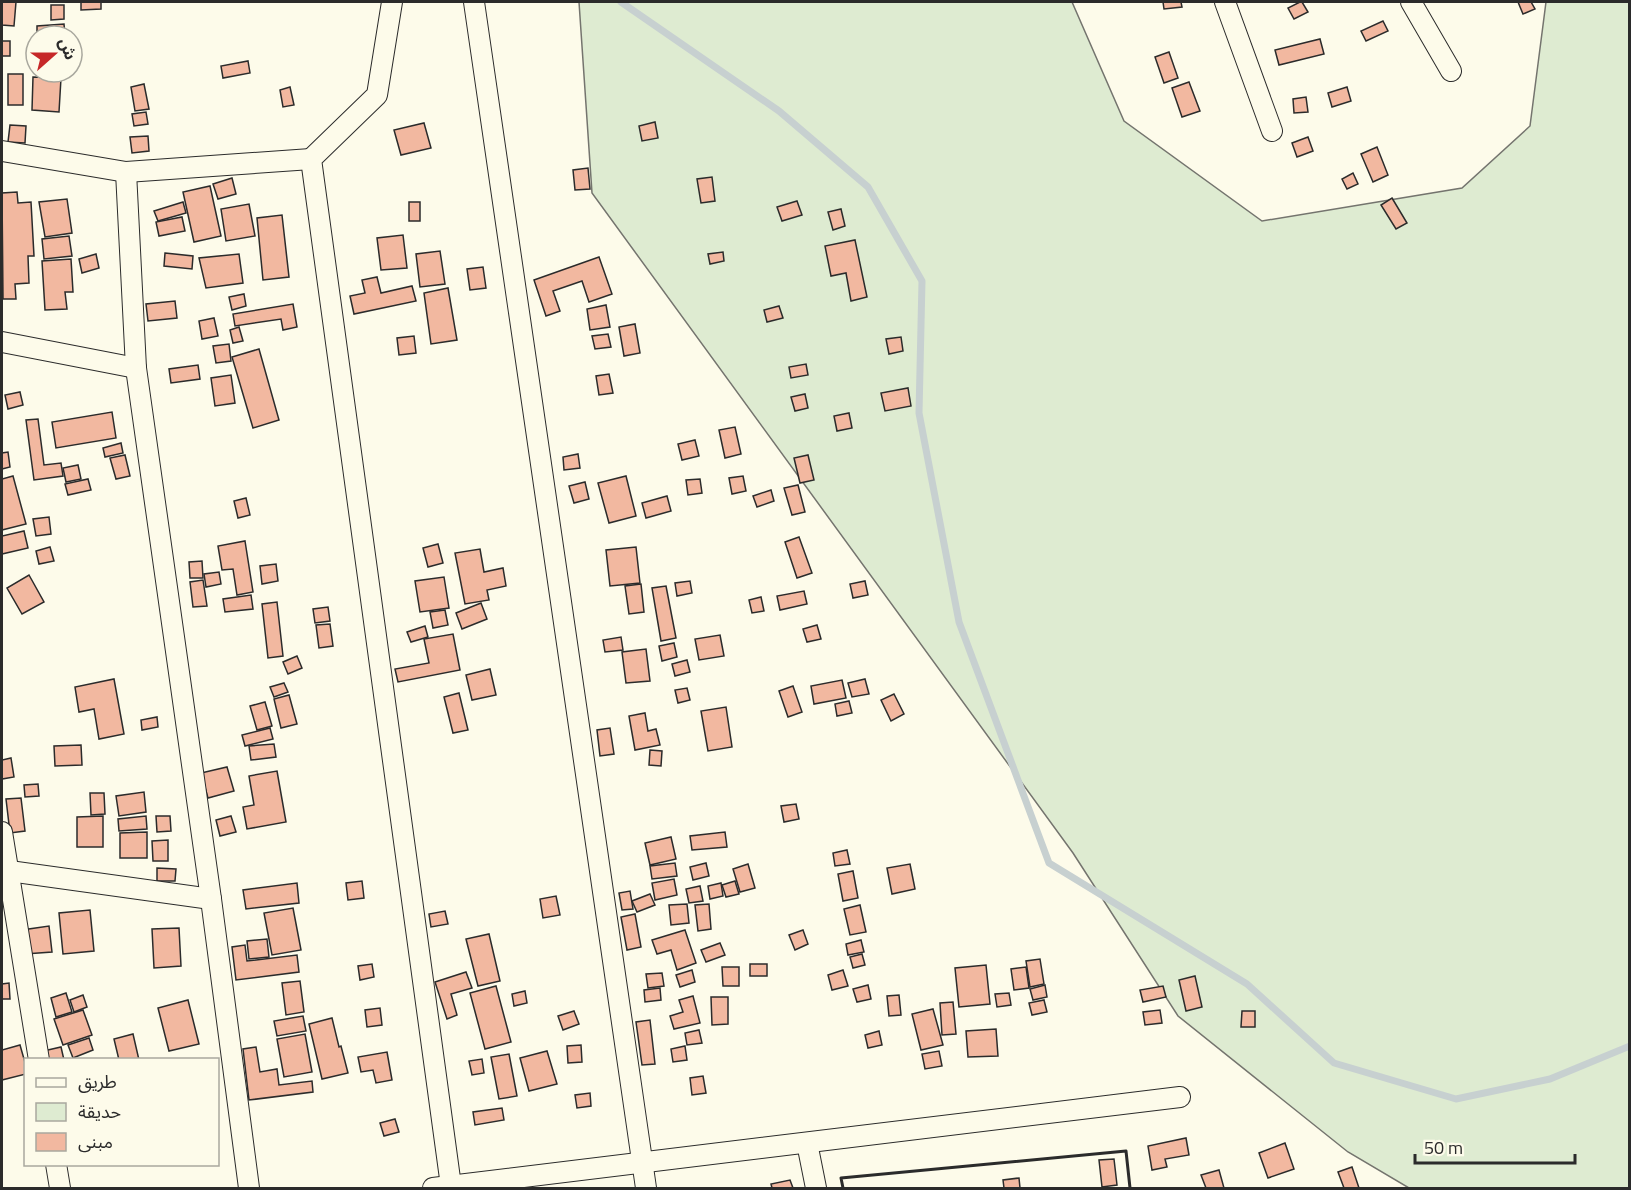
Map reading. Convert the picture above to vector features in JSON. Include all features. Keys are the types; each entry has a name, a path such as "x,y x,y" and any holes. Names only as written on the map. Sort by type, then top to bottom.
{"street":[{"path":"2,151 126,172 311,159 377,95 392,2"},
{"path":"474,2 646,1188"},
{"path":"1226,2 1272,131"},
{"path":"1412,2 1451,71"},
{"path":"311,159 442,1187 1180,1097"},
{"path":"126,172 136,368 211,899 249,1188"},
{"path":"2,342 136,368"},
{"path":"2,832 4,871 39,1058"},
{"path":"4,871 211,899"},
{"path":"807,1143 816,1188"},
{"path":"56,1166 60,1188"}],"green space":[{"path":"579,2 1072,2 1124,121 1262,221 1462,188 1530,126 1546,2 1629,2 1629,1188 1409,1188 1348,1152 1178,1016 1073,853 592,193"}],"building":[{"path":"2,2 16,2 14,26 2,25"},
{"path":"81,2 101,2 101,9 81,10"},
{"path":"1163,2 1181,2 1182,7 1164,9"},
{"path":"1300,2 1308,12 1294,19 1288,8"},
{"path":"1518,2 1531,2 1535,9 1523,14"},
{"path":"51,5 64,5 64,19 51,20"},
{"path":"1383,21 1388,31 1366,41 1361,31"},
{"path":"1320,39 1324,54 1279,65 1275,50"},
{"path":"2,41 10,41 10,56 2,56"},
{"path":"1169,52 1178,78 1164,83 1155,57"},
{"path":"248,61 250,73 223,78 221,66"},
{"path":"8,74 23,74 23,105 8,105"},
{"path":"1189,82 1200,111 1182,117 1172,88"},
{"path":"33,84 61,84 59,112 32,110"},
{"path":"144,84 149,109 135,111 131,87"},
{"path":"290,87 294,105 283,107 280,90"},
{"path":"1347,87 1351,101 1332,107 1328,93"},
{"path":"1306,97 1308,112 1294,113 1293,99"},
{"path":"146,112 148,124 134,126 132,114"},
{"path":"655,122 658,138 642,141 639,126"},
{"path":"424,123 431,148 401,155 394,130"},
{"path":"10,125 26,126 25,143 8,142"},
{"path":"148,136 149,151 132,153 130,137"},
{"path":"1308,137 1313,151 1297,157 1292,143"},
{"path":"1377,147 1388,175 1373,182 1361,154"},
{"path":"588,168 590,189 575,190 573,170"},
{"path":"1353,173 1358,184 1347,189 1342,179"},
{"path":"712,177 715,201 701,203 697,179"},
{"path":"232,178 236,194 218,199 213,184"},
{"path":"210,186 221,236 194,242 183,192"},
{"path":"17,192 18,203 31,202 34,256 28,256 29,283 15,284 16,299 3,299 2,193"},
{"path":"1392,198 1407,223 1396,229 1381,205"},
{"path":"67,199 72,233 45,237 39,202"},
{"path":"797,201 802,215 782,221 777,207"},
{"path":"183,202 186,213 158,221 154,211"},
{"path":"409,202 420,202 420,221 409,221"},
{"path":"249,204 255,236 226,241 221,209"},
{"path":"841,209 845,226 833,230 828,212"},
{"path":"282,215 289,277 263,280 257,218"},
{"path":"182,217 185,231 159,236 156,222"},
{"path":"403,235 407,268 381,270 377,238"},
{"path":"69,236 72,256 44,259 42,239"},
{"path":"855,240 867,297 851,301 846,273 831,276 825,246"},
{"path":"440,251 445,284 420,287 416,254"},
{"path":"723,252 724,261 710,264 708,254"},
{"path":"165,253 193,256 192,269 164,266"},
{"path":"96,254 99,268 82,273 79,259"},
{"path":"239,254 243,283 206,288 199,258"},
{"path":"599,257 612,294 589,302 582,281 553,291 560,311 546,316 534,280"},
{"path":"71,259 73,292 65,292 67,309 45,310 42,261"},
{"path":"483,267 486,288 470,290 467,269"},
{"path":"377,277 381,293 412,286 416,301 354,314 350,296 365,293 362,280"},
{"path":"448,288 457,340 431,344 424,293"},
{"path":"244,294 246,306 232,310 229,297"},
{"path":"175,301 177,318 148,321 146,304"},
{"path":"293,304 297,327 283,330 281,319 235,326 233,314"},
{"path":"606,305 610,327 590,330 587,309"},
{"path":"779,306 783,318 767,322 764,310"},
{"path":"214,318 218,336 202,339 199,321"},
{"path":"635,324 640,353 624,356 619,327"},
{"path":"239,327 243,341 233,343 230,330"},
{"path":"608,334 611,347 595,349 592,336"},
{"path":"414,336 416,353 399,355 397,338"},
{"path":"901,337 903,351 889,354 886,339"},
{"path":"229,344 231,361 216,363 213,346"},
{"path":"259,349 279,420 253,428 232,357"},
{"path":"806,364 808,375 791,378 789,367"},
{"path":"198,365 200,379 171,383 169,369"},
{"path":"609,374 613,393 599,395 596,376"},
{"path":"231,375 235,403 215,406 211,378"},
{"path":"908,388 911,406 885,411 881,393"},
{"path":"20,392 23,405 8,409 5,395"},
{"path":"805,394 808,408 795,411 791,397"},
{"path":"112,412 116,438 56,448 52,422"},
{"path":"849,413 852,428 837,431 834,416"},
{"path":"38,419 44,465 61,463 63,476 34,480 26,420"},
{"path":"735,427 741,454 725,458 719,430"},
{"path":"695,440 699,456 682,460 678,444"},
{"path":"121,443 123,453 105,457 103,448"},
{"path":"8,452 10,467 2,469 2,453"},
{"path":"578,454 580,468 564,470 563,457"},
{"path":"125,455 130,476 116,479 110,458"},
{"path":"808,455 814,480 800,483 794,458"},
{"path":"78,465 81,479 66,482 63,468"},
{"path":"13,476 26,524 2,530 2,479"},
{"path":"626,476 636,516 609,523 598,483"},
{"path":"743,476 746,491 732,494 729,478"},
{"path":"88,479 91,490 68,495 65,484"},
{"path":"700,479 702,493 688,495 686,480"},
{"path":"585,482 589,499 574,503 569,486"},
{"path":"798,485 805,512 792,515 784,488"},
{"path":"771,490 774,501 757,507 753,496"},
{"path":"667,496 671,511 646,518 642,503"},
{"path":"246,498 250,515 238,518 234,501"},
{"path":"49,517 51,534 36,536 33,519"},
{"path":"24,531 28,548 2,554 2,536"},
{"path":"799,537 812,573 797,578 785,542"},
{"path":"245,541 253,592 237,595 233,569 222,570 218,546"},
{"path":"438,544 443,563 428,567 423,548"},
{"path":"50,547 54,561 39,564 36,551"},
{"path":"636,547 640,583 610,586 606,550"},
{"path":"480,549 484,572 503,568 506,586 487,590 489,600 465,604 455,553"},
{"path":"202,561 203,578 190,578 189,562"},
{"path":"276,564 278,581 262,584 260,566"},
{"path":"219,572 221,584 206,587 204,574"},
{"path":"29,575 44,602 22,614 7,588"},
{"path":"444,577 449,608 420,612 415,581"},
{"path":"203,580 207,606 193,607 190,582"},
{"path":"690,581 692,593 677,596 675,583"},
{"path":"865,581 868,595 853,598 850,584"},
{"path":"641,584 644,612 629,614 625,586"},
{"path":"666,586 676,638 661,641 652,588"},
{"path":"804,591 807,604 780,610 777,596"},
{"path":"251,595 253,609 225,612 223,599"},
{"path":"761,597 764,611 752,613 749,600"},
{"path":"277,602 283,656 268,658 262,604"},
{"path":"481,603 487,619 462,629 456,613"},
{"path":"328,607 330,621 315,623 313,609"},
{"path":"445,610 448,625 433,628 430,612"},
{"path":"330,624 333,646 319,648 316,625"},
{"path":"817,625 821,639 807,642 803,629"},
{"path":"425,626 428,637 411,642 407,632"},
{"path":"453,634 460,670 398,682 395,669 429,663 424,639"},
{"path":"720,635 724,656 699,660 695,639"},
{"path":"621,637 623,650 605,652 603,640"},
{"path":"674,643 677,657 662,661 659,646"},
{"path":"646,649 650,681 626,683 622,652"},
{"path":"297,656 302,668 288,674 283,662"},
{"path":"687,660 690,672 675,676 672,664"},
{"path":"490,669 496,695 472,700 466,675"},
{"path":"114,679 124,734 99,739 94,709 79,712 75,687"},
{"path":"865,679 869,694 852,697 848,683"},
{"path":"842,680 846,698 814,704 811,686"},
{"path":"284,683 288,692 274,697 270,687"},
{"path":"793,686 802,712 788,717 779,691"},
{"path":"687,688 690,700 678,703 675,690"},
{"path":"459,693 468,730 453,733 444,697"},
{"path":"894,694 904,714 891,721 881,700"},
{"path":"289,695 297,724 281,728 274,699"},
{"path":"849,701 852,713 837,716 835,704"},
{"path":"265,702 272,726 257,730 250,706"},
{"path":"726,707 732,747 708,751 701,711"},
{"path":"645,713 648,731 656,729 660,745 635,750 629,716"},
{"path":"157,717 158,727 142,730 141,720"},
{"path":"270,728 273,739 245,746 242,735"},
{"path":"610,728 614,754 600,756 597,730"},
{"path":"274,744 276,757 251,760 249,746"},
{"path":"81,745 82,765 55,766 54,746"},
{"path":"650,750 662,751 661,766 649,765"},
{"path":"11,758 14,777 2,779 2,760"},
{"path":"227,767 234,791 208,798 201,773"},
{"path":"277,771 286,822 247,829 243,807 254,805 249,776"},
{"path":"38,784 39,796 25,797 24,785"},
{"path":"144,792 146,812 119,816 116,796"},
{"path":"90,793 104,793 105,814 91,815"},
{"path":"21,798 25,831 10,833 6,799"},
{"path":"796,804 799,819 784,822 781,806"},
{"path":"103,816 103,847 77,847 77,817"},
{"path":"146,816 147,829 119,831 118,819"},
{"path":"156,816 170,816 171,831 157,832"},
{"path":"231,816 236,832 220,836 216,820"},
{"path":"147,832 147,858 120,858 120,833"},
{"path":"725,832 727,847 692,850 690,836"},
{"path":"671,837 676,859 650,865 645,843"},
{"path":"168,840 168,861 153,861 152,841"},
{"path":"847,850 850,864 835,866 833,853"},
{"path":"675,863 677,876 652,879 650,866"},
{"path":"706,863 709,876 693,880 690,867"},
{"path":"748,864 755,888 740,892 733,869"},
{"path":"910,864 915,889 892,894 887,868"},
{"path":"157,868 176,869 175,881 157,881"},
{"path":"853,871 858,898 843,901 838,874"},
{"path":"674,879 677,895 655,900 652,883"},
{"path":"362,881 364,898 348,900 346,883"},
{"path":"735,881 739,894 726,897 722,885"},
{"path":"297,883 299,903 246,909 243,890"},
{"path":"721,883 723,896 710,899 708,886"},
{"path":"700,886 703,901 689,903 686,889"},
{"path":"630,891 633,909 622,910 619,893"},
{"path":"650,894 655,905 637,912 632,901"},
{"path":"556,896 560,915 543,918 540,899"},
{"path":"687,904 689,923 671,925 669,905"},
{"path":"709,904 711,929 698,931 695,905"},
{"path":"860,905 866,932 850,935 844,909"},
{"path":"293,908 301,950 272,955 264,913"},
{"path":"90,910 94,951 63,954 59,913"},
{"path":"445,911 448,924 431,927 429,914"},
{"path":"635,914 641,947 627,950 621,917"},
{"path":"49,926 52,952 25,954 22,930"},
{"path":"179,928 181,966 154,968 152,929"},
{"path":"685,930 696,963 677,970 671,950 657,954 652,940"},
{"path":"803,930 808,944 795,950 789,935"},
{"path":"489,934 500,981 478,986 466,939"},
{"path":"267,939 269,957 249,959 247,941"},
{"path":"861,940 864,952 848,955 846,944"},
{"path":"720,943 725,955 706,962 701,950"},
{"path":"245,945 247,961 297,955 299,972 236,980 232,947"},
{"path":"862,954 865,965 853,968 850,957"},
{"path":"1040,959 1044,984 1030,987 1026,961"},
{"path":"372,964 374,977 360,980 358,966"},
{"path":"750,964 767,964 767,976 750,976"},
{"path":"986,965 990,1004 959,1007 955,968"},
{"path":"722,967 739,967 739,986 723,986"},
{"path":"1026,967 1029,988 1014,990 1011,969"},
{"path":"692,970 695,982 680,987 676,975"},
{"path":"843,970 848,986 832,990 828,975"},
{"path":"466,972 472,988 451,994 457,1015 447,1019 435,982"},
{"path":"662,973 664,986 648,988 646,974"},
{"path":"1195,976 1202,1007 1186,1011 1179,980"},
{"path":"300,981 304,1012 286,1015 282,983"},
{"path":"9,983 10,999 2,999 2,984"},
{"path":"868,985 871,999 857,1002 853,989"},
{"path":"1045,985 1047,997 1033,1000 1030,989"},
{"path":"496,986 511,1042 485,1049 470,993"},
{"path":"1163,986 1166,997 1143,1002 1140,990"},
{"path":"660,988 661,1000 645,1002 644,990"},
{"path":"525,991 527,1003 514,1006 512,994"},
{"path":"66,993 72,1012 56,1017 51,998"},
{"path":"1009,993 1011,1005 997,1007 995,994"},
{"path":"83,995 87,1007 74,1012 70,1000"},
{"path":"899,995 901,1015 889,1016 887,996"},
{"path":"693,996 700,1023 674,1029 670,1016 683,1012 679,1000"},
{"path":"711,997 728,997 728,1024 712,1025"},
{"path":"188,1000 199,1044 169,1051 158,1008"},
{"path":"1044,1000 1047,1012 1032,1015 1029,1003"},
{"path":"953,1002 956,1034 942,1035 940,1003"},
{"path":"380,1008 382,1025 367,1027 365,1010"},
{"path":"933,1009 943,1045 921,1050 912,1014"},
{"path":"83,1010 92,1035 63,1045 54,1019"},
{"path":"1160,1010 1162,1023 1145,1025 1143,1012"},
{"path":"574,1011 579,1024 563,1030 558,1016"},
{"path":"1242,1011 1255,1011 1255,1027 1241,1027"},
{"path":"303,1016 306,1031 277,1036 274,1021"},
{"path":"332,1018 348,1073 322,1079 309,1024"},
{"path":"650,1020 655,1064 642,1065 636,1022"},
{"path":"996,1029 998,1056 968,1057 966,1031"},
{"path":"699,1030 702,1043 687,1045 685,1033"},
{"path":"879,1031 882,1045 868,1048 865,1035"},
{"path":"133,1034 139,1058 119,1058 114,1039"},
{"path":"305,1034 312,1072 284,1077 277,1039"},
{"path":"89,1038 93,1050 73,1058 68,1045"},
{"path":"20,1045 24,1059 24,1074 2,1080 2,1050"},
{"path":"581,1045 582,1062 568,1063 567,1046"},
{"path":"685,1046 687,1060 673,1062 671,1049"},
{"path":"61,1047 64,1058 40,1058 39,1052"},
{"path":"256,1047 260,1072 277,1069 279,1085 312,1081 313,1092 249,1100 243,1049"},
{"path":"547,1051 557,1084 529,1091 520,1058"},
{"path":"939,1051 942,1066 925,1069 922,1054"},
{"path":"387,1052 392,1080 376,1083 373,1070 361,1072 358,1057"},
{"path":"509,1054 517,1096 499,1099 491,1057"},
{"path":"482,1059 484,1073 472,1075 469,1061"},
{"path":"703,1076 706,1093 692,1095 690,1078"},
{"path":"590,1093 591,1106 577,1108 575,1095"},
{"path":"502,1108 504,1120 475,1125 473,1112"},
{"path":"395,1119 399,1132 384,1136 380,1123"},
{"path":"1186,1138 1189,1155 1165,1159 1167,1167 1152,1170 1148,1146"},
{"path":"1285,1143 1294,1169 1268,1178 1259,1153"},
{"path":"1114,1159 1117,1185 1102,1187 1099,1160"},
{"path":"1352,1167 1359,1188 1344,1188 1338,1172"},
{"path":"1219,1170 1224,1188 1206,1188 1201,1175"},
{"path":"1019,1178 1020,1188 1004,1188 1003,1180"},
{"path":"790,1180 793,1188 772,1188 771,1184"}],"waterway":[{"path":"621,2 779,111 868,187 922,281 919,413 959,622 1049,863 1247,984 1334,1063 1456,1099 1550,1079 1630,1046"}],"wall":[{"path":"843,1188 841,1178 1126,1151 1130,1188"}]}
